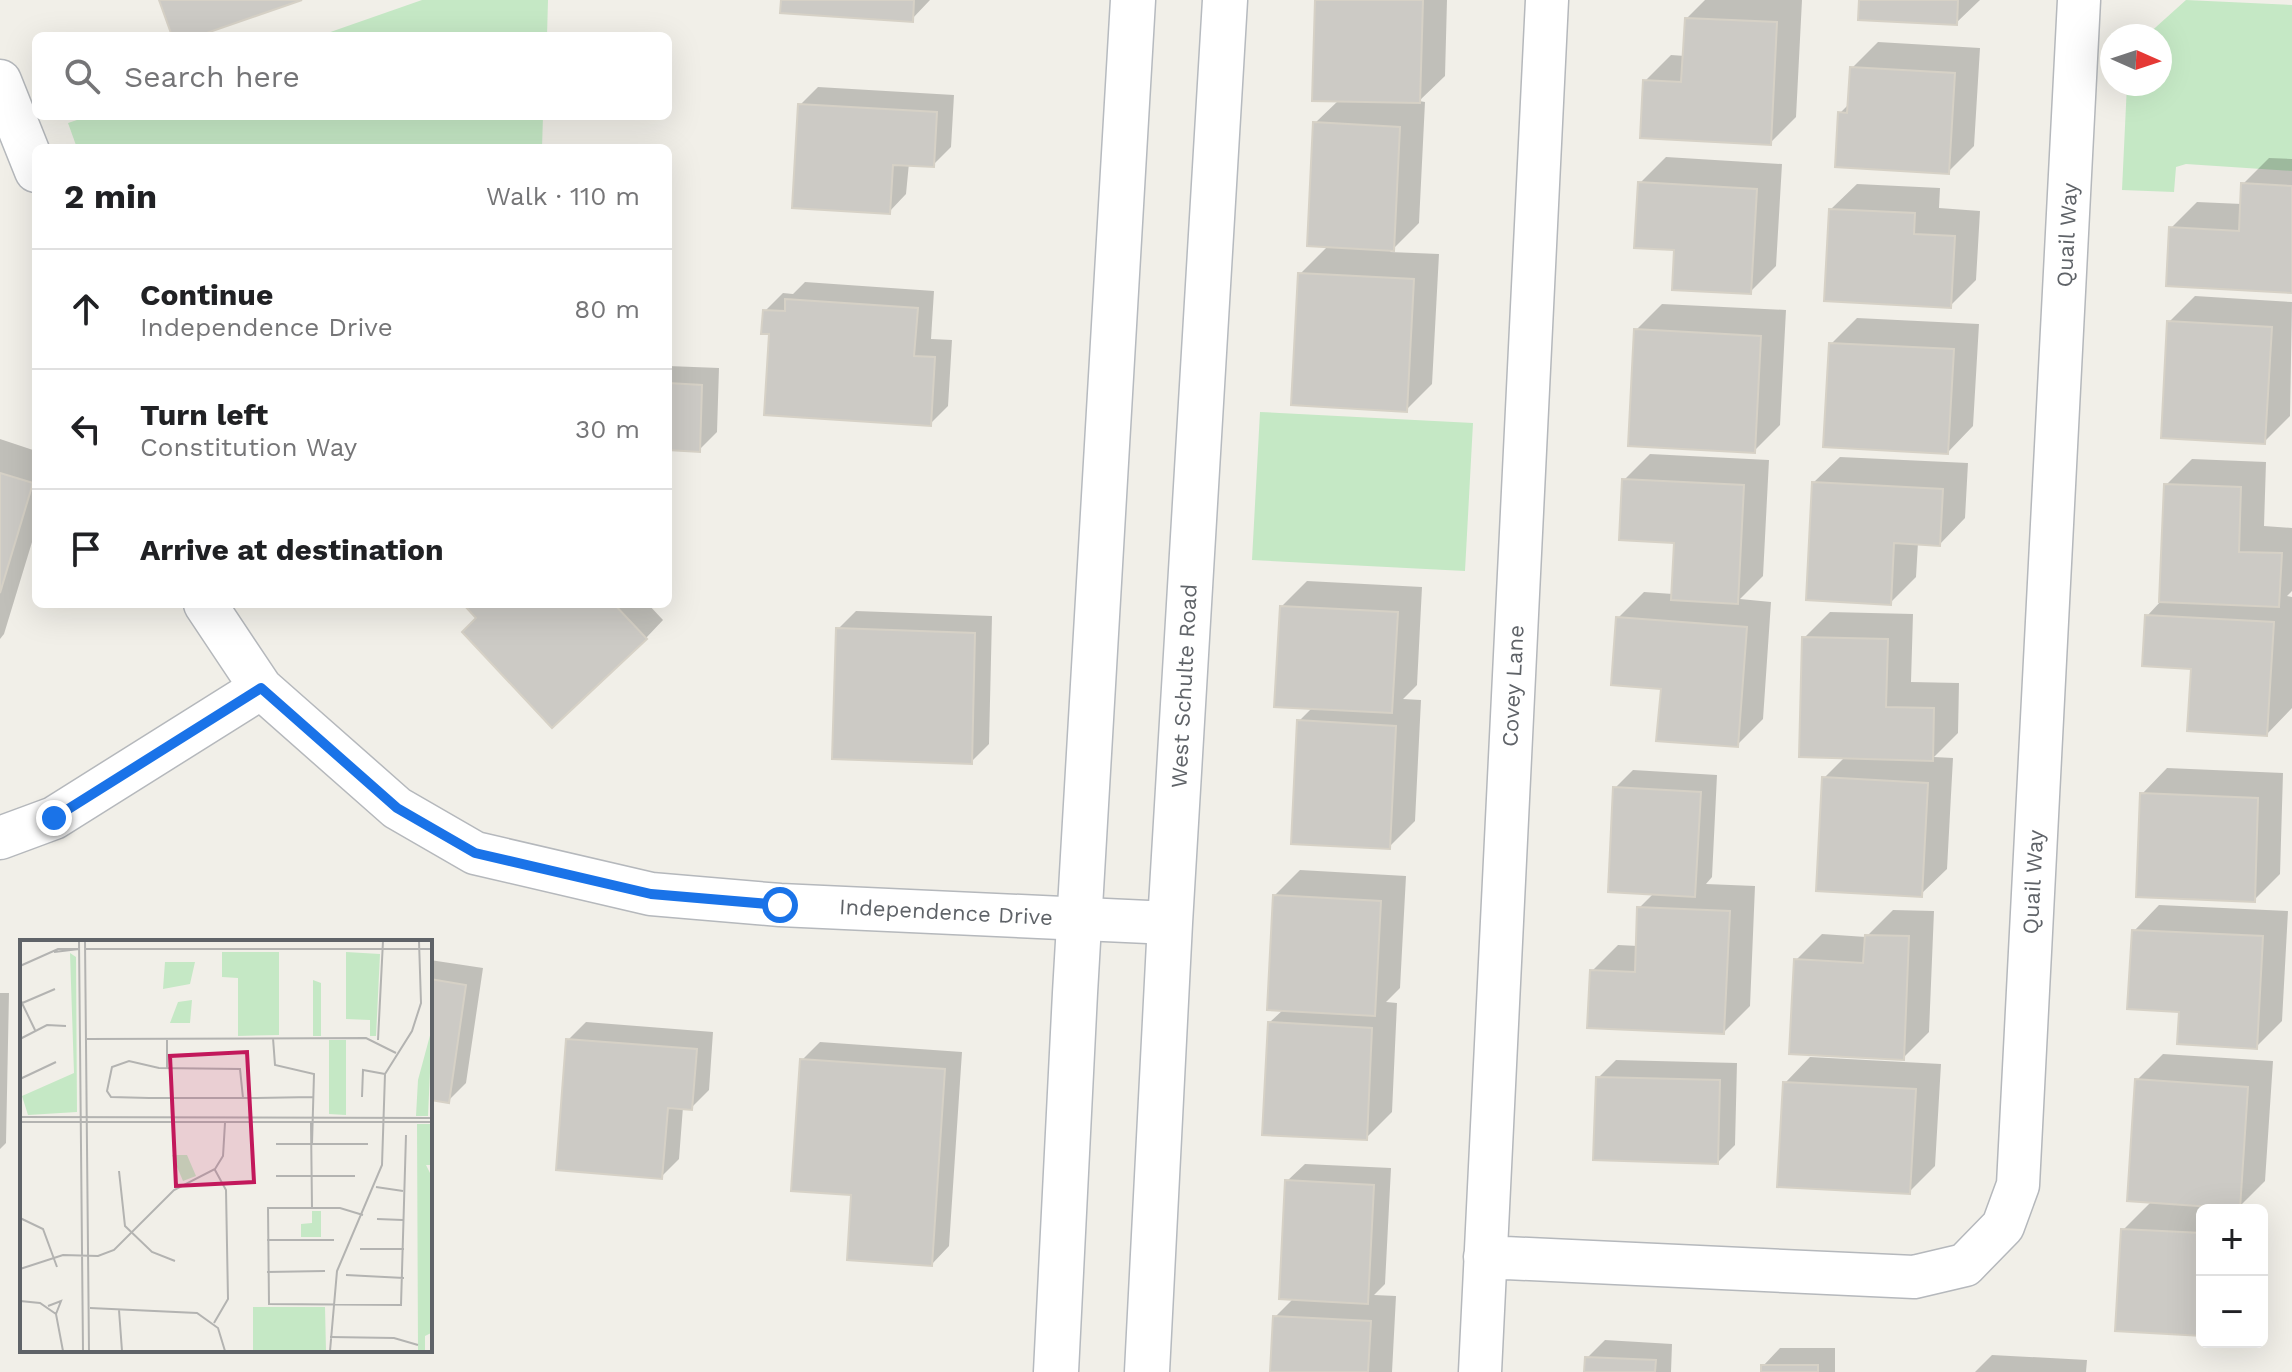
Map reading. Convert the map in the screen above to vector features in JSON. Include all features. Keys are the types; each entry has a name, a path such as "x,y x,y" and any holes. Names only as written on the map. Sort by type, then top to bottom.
{"main road":[{"path":"1056,1372 1079,918 1133,0"},
{"name":"West Schulte Road","path":"1147,1372 1170,923 1225,0"}],"street":[{"name":"Covey Lane","path":"1480,1372 1547,0"},
{"name":"Quail Way","path":"1485,1257 1914,1277 1965,1265 2003,1226 2018,1185 2079,0"},
{"path":"0,81 32,161"},
{"name":"Independence Drive","path":"208,608 261,688 397,808 475,853 651,894 780,905 1170,923"},
{"path":"0,838 54,818 261,688"}],"green space":[{"path":"422,0 548,0 547,32 330,32"},
{"path":"2186,0 2292,5 2292,171 2186,164 2176,167 2174,192 2122,190 2126,96 2172,96 2172,24 2159,24"},
{"path":"77,120 543,120 542,144 76,144 68,123"},
{"path":"1260,412 1473,423 1465,571 1252,560"}],"building":[{"path":"159,0 302,0 210,32 171,32"},
{"path":"781,0 914,0 913,22 780,13"},
{"path":"1315,0 1423,0 1420,103 1312,101"},
{"path":"1859,0 1958,0 1957,25 1858,20"},
{"path":"1685,18 1777,22 1771,145 1640,138 1643,80 1681,82"},
{"path":"1850,67 1955,73 1949,174 1835,167 1838,112 1847,113"},
{"path":"798,104 937,112 934,167 893,165 890,214 792,208"},
{"path":"1313,122 1400,127 1394,251 1307,246"},
{"path":"1638,182 1757,189 1751,294 1672,290 1674,250 1634,248"},
{"path":"2241,183 2292,186 2292,293 2166,286 2169,227 2239,231"},
{"path":"1829,209 1915,213 1914,234 1955,236 1951,308 1824,301"},
{"path":"1298,273 1414,279 1407,412 1291,405"},
{"path":"785,299 918,308 914,356 935,357 931,426 764,415 769,334 761,334 763,310 785,311"},
{"path":"2167,321 2272,327 2265,444 2161,438"},
{"path":"1634,329 1761,336 1755,453 1628,446"},
{"path":"1829,343 1954,349 1948,454 1823,447"},
{"path":"672,383 702,385 700,452 672,450"},
{"path":"0,473 32,483 32,486 0,593"},
{"path":"1622,479 1744,485 1738,604 1671,600 1674,543 1619,540"},
{"path":"1812,482 1943,489 1940,546 1894,543 1891,605 1806,600"},
{"path":"2164,484 2241,487 2239,552 2282,553 2279,607 2159,602"},
{"path":"1280,606 1398,612 1392,713 1274,707"},
{"path":"467,608 618,608 647,639 552,728 462,632 476,618"},
{"path":"2145,615 2274,622 2267,736 2187,731 2191,669 2142,666"},
{"path":"1616,617 1747,627 1738,747 1656,741 1661,689 1611,685"},
{"path":"836,628 975,633 972,764 832,759"},
{"path":"1802,637 1888,639 1886,707 1934,708 1933,761 1799,757"},
{"path":"1297,720 1396,726 1390,849 1291,844"},
{"path":"1822,777 1928,783 1922,897 1816,891"},
{"path":"1613,787 1701,792 1695,897 1608,892"},
{"path":"2140,793 2258,798 2255,902 2136,897"},
{"path":"1273,895 1381,901 1375,1016 1267,1010"},
{"path":"1637,907 1730,911 1724,1034 1587,1028 1590,970 1635,972"},
{"path":"2132,930 2263,936 2257,1049 2177,1044 2179,1012 2127,1009"},
{"path":"1865,935 1909,936 1904,1060 1789,1054 1794,959 1863,963"},
{"path":"432,979 466,985 449,1103 432,1100"},
{"path":"1268,1022 1372,1028 1367,1140 1262,1135"},
{"path":"566,1039 697,1049 692,1110 668,1108 662,1179 556,1170"},
{"path":"800,1059 945,1069 932,1266 847,1260 851,1195 791,1191"},
{"path":"1596,1077 1720,1080 1718,1164 1593,1160"},
{"path":"2135,1079 2248,1087 2240,1204 2196,1206 2127,1201"},
{"path":"1783,1082 1916,1089 1910,1194 1777,1187"},
{"path":"1285,1180 1374,1185 1368,1304 1279,1299"},
{"path":"2121,1229 2196,1233 2196,1336 2115,1331"},
{"path":"1273,1316 1371,1321 1368,1372 1270,1372"},
{"path":"1585,1357 1656,1360 1655,1372 1584,1372"},
{"path":"1761,1365 1818,1365 1818,1372 1761,1372"}],"route":[{"path":"54,818 261,688 397,808 475,853 651,894 780,905"}]}
